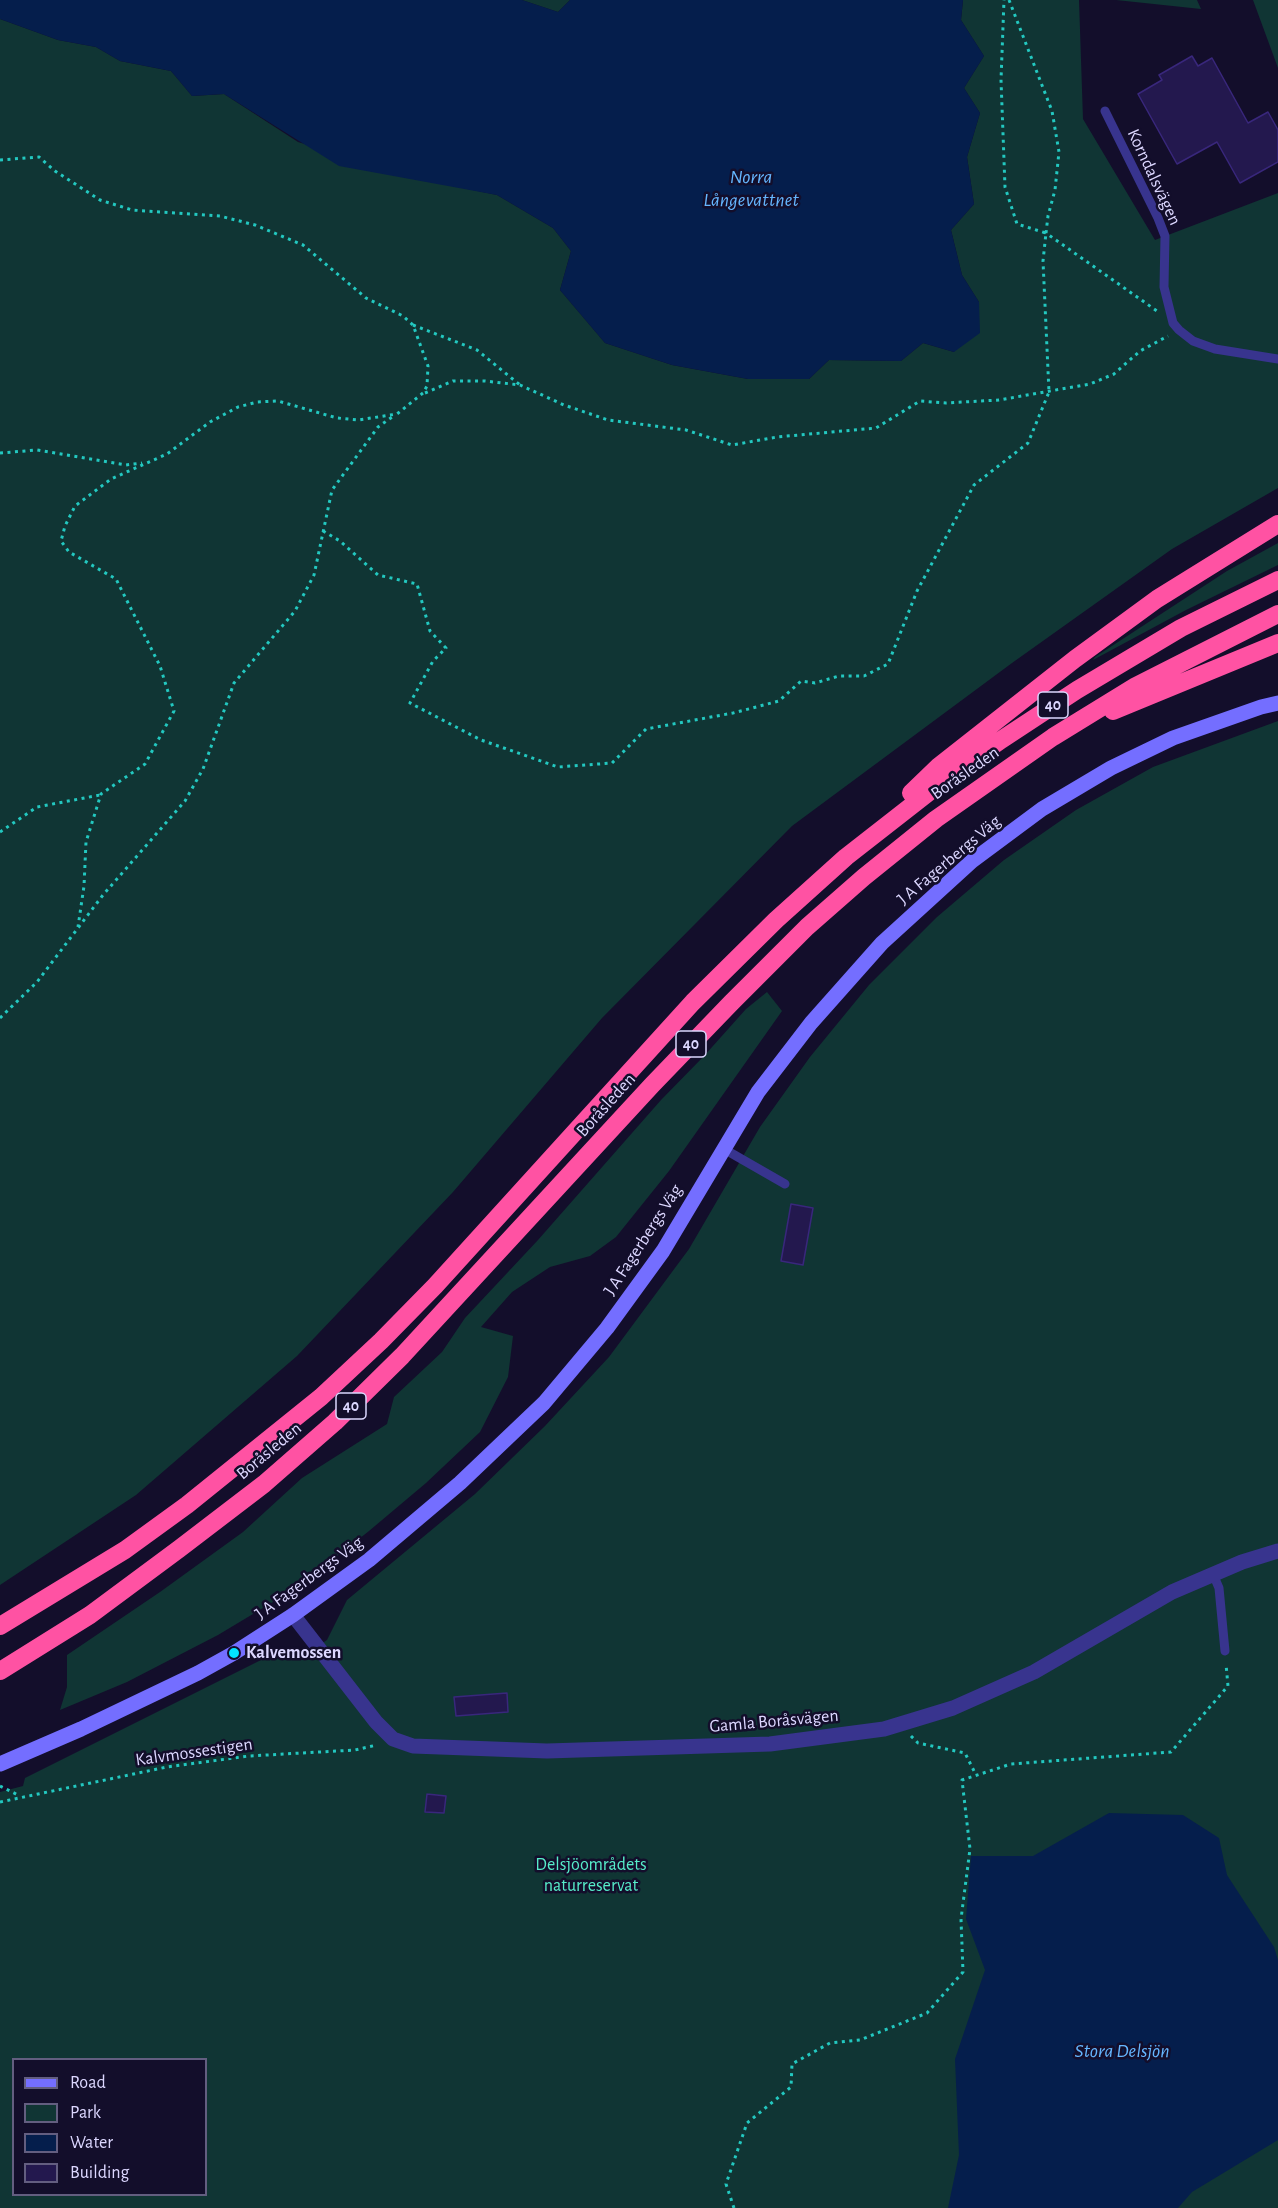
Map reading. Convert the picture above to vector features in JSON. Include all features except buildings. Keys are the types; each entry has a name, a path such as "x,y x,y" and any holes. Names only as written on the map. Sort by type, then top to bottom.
{"highway":[{"path":"846,857 939,766 1075,659 1157,599 1278,524"},
{"name":"Boråsleden","path":"0,1626 142,1538 255,1453 321,1397 435,1286 693,1002 776,920 846,857 1000,740 1077,690 1181,628 1278,580"},
{"name":"Boråsleden","path":"0,1671 90,1615 179,1549 264,1484 335,1422 402,1356 652,1085 807,927 864,877 936,819 1053,737 1136,686 1197,653 1278,614"},
{"path":"1053,737 1278,643"}],"street":[{"name":"J A Fagerbergs Väg","path":"0,1764 177,1684 234,1653 293,1615 369,1560 451,1491 544,1403 608,1328 656,1261 758,1092 812,1023 882,943 972,861 1042,809 1111,768 1173,738 1261,706 1278,703"},
{"name":"Gamla Boråsvägen","path":"393,1739 413,1746 526,1750 770,1744 884,1730 953,1708 1034,1671 1172,1592 1213,1574 1278,1551"},
{"path":"293,1615 376,1722 393,1739"}],"lane":[{"name":"Korndalsvägen","path":"1105,111 1165,236 1164,287 1176,327"},
{"path":"1176,327 1193,341 1215,349 1278,359"},
{"path":"724,1149 785,1184"},
{"path":"1213,1574 1219,1588 1224,1651"}],"path":[{"path":"0,160 39,157 55,171 100,200 132,210 219,216 255,225 303,245 366,298 403,316 413,324 477,350 520,385 564,405 608,420 686,430 732,445 777,436 876,428 921,401 946,403 999,400 1090,384 1114,374 1140,351 1176,327 1046,233 1017,224 1005,186 1001,80 1004,0"},
{"path":"323,531 340,541 378,575 417,584 430,631 446,648 433,661 410,703 480,740 558,767 612,763 646,729 733,713 779,701 801,681 815,683 839,676 864,675 888,664 917,591 974,485 1028,443 1049,392 1043,261 1047,216 1054,190 1059,152 1052,111 1009,0"},
{"path":"413,324 429,366 427,386 423,393"},
{"path":"0,1018 37,982 102,895 185,801 202,769 234,683 295,611 314,574 332,490 378,427 423,393 453,381 485,381 520,385"},
{"path":"0,832 37,807 101,794 145,764 174,711 160,666 116,579 69,552 61,541 65,526 75,506 111,479 167,454 210,422 238,407 257,402 278,401 337,418 358,420 397,414"},
{"path":"0,453 37,450 126,465 146,463"},
{"path":"78,927 84,886 86,842 101,794"},
{"path":"734,2208 726,2184 747,2123 791,2087 792,2064 830,2043 860,2040 927,2013 963,1972 961,1919 970,1849 962,1780 1011,1764 1171,1752 1228,1686 1224,1651"},
{"path":"901,1724 918,1743 965,1753 976,1775"},
{"name":"Kalvmossestigen","path":"0,1802 167,1767 249,1756 355,1750 393,1739"},
{"path":"0,1786 21,1797"}],"green space":[{"path":"522,0 570,0 558,12"},
{"path":"963,0 1079,0 1083,119 1155,240 1278,193 1278,488 1172,549 1012,663 792,826 602,1018 453,1192 297,1356 136,1495 0,1585 0,19 58,40 96,47 120,61 171,71 192,96 224,94 298,142 419,179 497,195 553,228 571,251 560,290 605,343 672,365 748,379 809,379 829,360 901,361 923,343 954,352 979,302 962,275 951,230 974,204 967,157 980,113 964,88 984,56 961,20"},
{"path":"1116,0 1197,0 1201,9"},
{"path":"1253,0 1278,0 1278,68"},
{"path":"1278,543 1278,565 1186,610 1093,660 1227,571"},
{"name":"Delsjöområdets naturreservat","path":"1278,721 1278,2208 0,2208 0,1792 23,1786 25,1778 261,1660 307,1653 327,1640 347,1600 475,1494 545,1426 609,1357 689,1249 760,1127 810,1057 869,985 937,917 1004,860 1076,810 1153,767"},
{"path":"767,992 782,1011 669,1171 616,1237 590,1256 550,1267 512,1292 481,1327 513,1336 508,1377 480,1432 426,1483 298,1587 218,1635 127,1682 60,1710 67,1687 67,1655 243,1532 302,1478 387,1424 394,1397 442,1352 465,1318 538,1240 661,1100 746,1009"}],"water":[{"name":"Norra Långevattnet","path":"0,0 522,0 558,12 570,0 963,0 961,20 984,56 964,88 980,113 967,157 974,204 951,230 962,275 979,302 980,333 954,352 923,343 901,361 829,360 809,379 748,379 672,365 605,343 560,290 571,251 553,228 497,195 339,166 224,94 192,96 171,71 120,61 96,47 58,40 0,19"},
{"name":"Stora Delsjön","path":"1109,1813 1183,1815 1219,1838 1227,1875 1274,1947 1278,1960 1278,2140 1192,2192 1178,2208 948,2208 959,2155 955,2059 985,1970 966,1919 971,1856 1033,1856"}],"place":[{"name":"Kalvemossen","path":"234,1653"}]}
